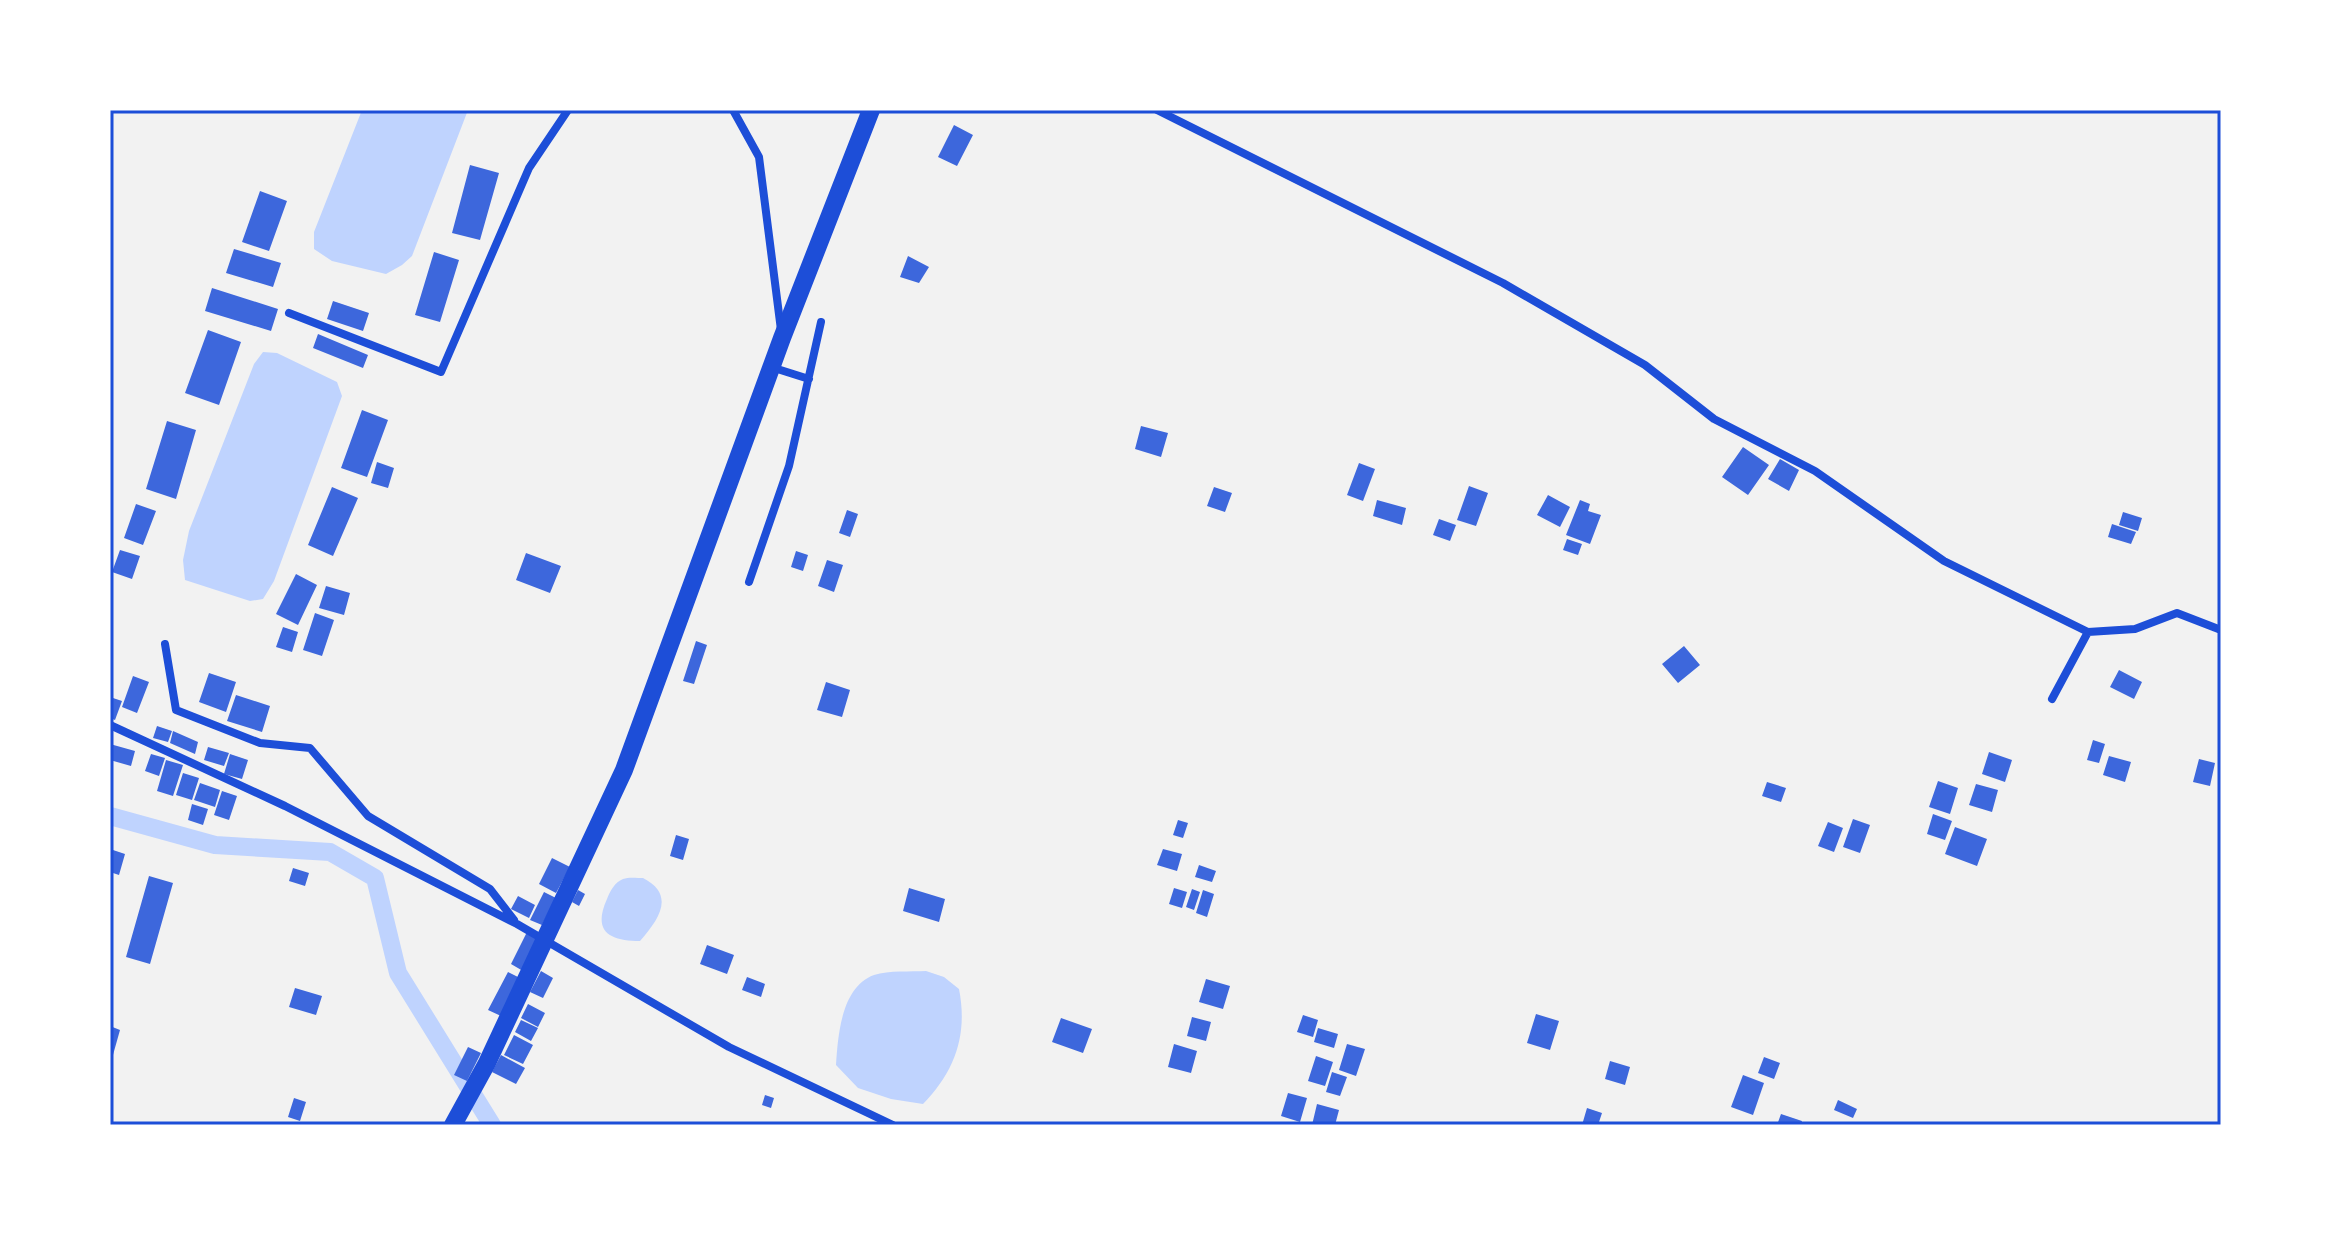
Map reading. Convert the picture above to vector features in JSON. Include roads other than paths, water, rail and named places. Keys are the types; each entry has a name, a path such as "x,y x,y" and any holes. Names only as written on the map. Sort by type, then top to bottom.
{"main road":[{"path":"453,1125 487,1063 624,770 771,367 871,110"}],"street":[{"path":"289,313 441,372 529,168 568,110"},
{"path":"733,110 759,157 782,338"},
{"path":"1157,110 1503,283 1645,365 1714,419 1815,471 1944,561 2088,632 2135,629 2177,613 2221,630"},
{"path":"749,582 789,466 821,322"},
{"path":"771,367 809,379"},
{"path":"2052,699 2088,632"},
{"path":"165,644 176,710 260,743 310,748 368,816 490,889 517,924"},
{"path":"110,725 285,806 545,938 729,1047 893,1125"}],"water":[{"path":"362,110 468,110 412,256 386,274 332,261 314,249 314,232"},
{"path":"263,352 277,353 337,382 342,396 274,581 263,599 250,601 185,580 183,560 189,531 254,364"},
{"path":"643,878 659,892 662,900 658,916 640,941 612,936 603,927 602,919 610,893 623,879"},
{"path":"926,971 944,977 959,989 960,1037 943,1079 923,1104 891,1099 858,1088 836,1065 843,1014 854,990 874,975"}],"waterway":[{"path":"110,816 215,845 330,852 375,878 398,973 492,1125"}]}
